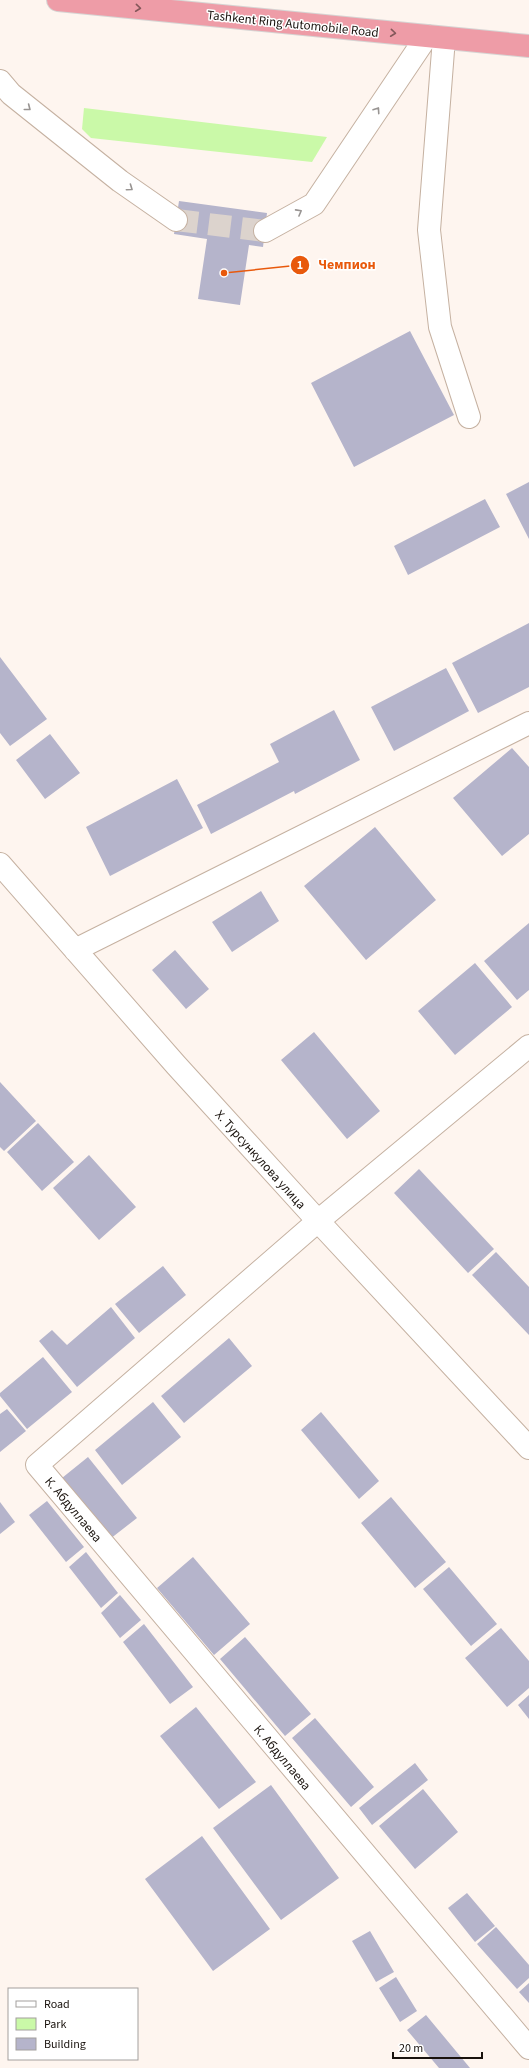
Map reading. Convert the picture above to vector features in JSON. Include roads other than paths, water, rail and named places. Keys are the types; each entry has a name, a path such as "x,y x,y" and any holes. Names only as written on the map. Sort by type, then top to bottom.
{"highway":[{"name":"Tashkent Ring Automobile Road","path":"58,0 529,46"}],"street":[{"path":"265,231 314,204 435,37"},
{"path":"435,37 429,230 440,327 469,417"},
{"path":"0,81 11,94 108,171 176,220"},
{"path":"75,950 529,723"},
{"name":"Х. Турсункулова улица","path":"3,875 75,950 318,1221 529,1448"},
{"path":"318,1221 529,1046"},
{"name":"К. Абдуллаева","path":"318,1221 37,1466 529,2048"}],"tunnel":[{"path":"176,220 265,231"}],"place":[{"name":"Чемпион","path":"224,273"}]}
